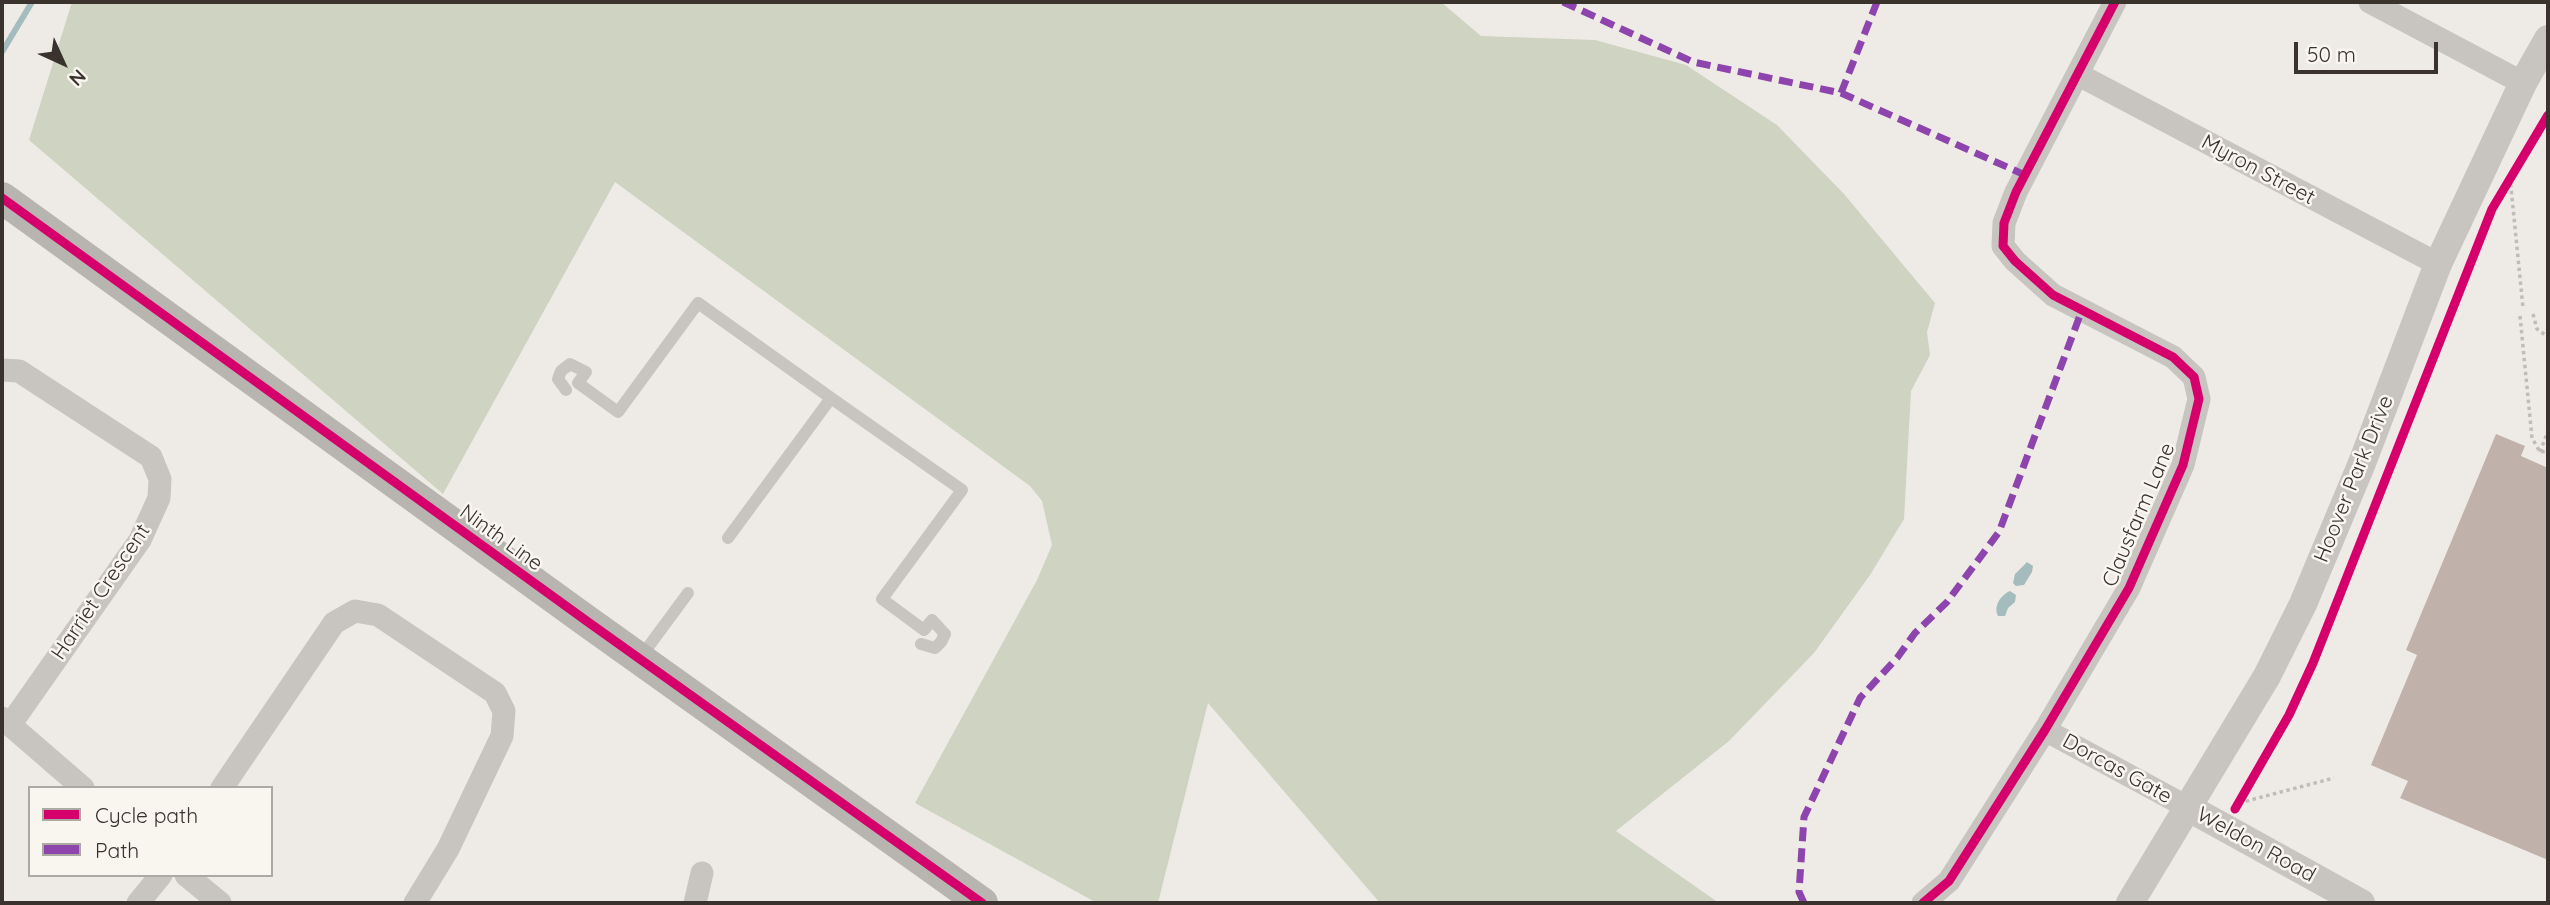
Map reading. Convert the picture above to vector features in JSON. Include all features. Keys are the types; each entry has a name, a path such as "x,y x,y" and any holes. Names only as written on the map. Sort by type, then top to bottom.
{"main road":[{"name":"Ninth Line","path":"2,198 982,903"}],"street":[{"name":"Clausfarm Lane","path":"1923,903 1949,881 2045,730 2129,588 2183,465 2199,399 2194,377 2174,357 2053,295 2015,261 2003,246 2004,223 2016,192 2115,2"},
{"path":"2370,2 2523,83"},
{"name":"Hoover Park Drive","path":"2130,903 2267,676 2303,604 2362,463 2438,264 2523,83 2548,39"},
{"name":"Myron Street","path":"2079,75 2438,264"},
{"name":"Harriet Crescent","path":"2,370 19,371 151,457 160,479 159,498 140,540 6,722"},
{"path":"223,786 334,623 355,611 378,615 495,693 504,711 502,736 448,849 415,903"},
{"path":"6,722 81,786"},
{"name":"Dorcas Gate","path":"2045,730 2189,808"},
{"name":"Weldon Road","path":"2189,808 2361,903"},
{"path":"695,903 702,873"},
{"path":"138,903 159,877"},
{"path":"188,877 220,903"}],"lane":[{"path":"573,387 618,412 698,303 962,490 882,598 921,637"},
{"path":"728,538 831,398"},
{"path":"640,659 688,593"}],"path":[{"path":"2504,188 2517,167"},
{"path":"2510,177 2523,309"},
{"path":"2533,313 2537,329 2548,337"},
{"path":"2520,316 2532,438 2540,452"},
{"path":"2540,452 2548,431"},
{"path":"2540,452 2548,451"},
{"path":"2237,806 2334,778"},
{"path":"2237,806 2245,792"}],"green space":[{"path":"72,2 1441,2 1481,36 1595,40 1686,65 1777,125 1844,194 1935,303 1927,332 1930,355 1911,391 1904,519 1870,575 1814,653 1729,741 1616,831 1719,903 1380,903 1208,703 1158,903 1097,903 915,803 1037,580 1052,545 1042,501 1030,486 615,182 443,494 29,140"}],"water":[{"path":"2027,562 2033,566 2032,572 2024,585 2016,586 2013,583 2015,574"},
{"path":"2010,591 2016,595 2015,602 2008,608 2005,616 1998,616 1999,601"}],"building":[{"path":"2496,434 2525,446 2521,456 2548,468 2548,860 2400,798 2408,781 2371,765 2417,655 2406,650"}],"waterway":[{"path":"2,52 32,2"}],"marked path":[{"path":"1563,2 1693,62 1841,93 2025,175"},
{"path":"1841,93 1877,2"},
{"path":"1804,903 1799,892 1804,817 1860,698 1897,658 1915,633 1947,602 1999,532 2082,310"}],"cycle path":[{"path":"1923,903 1949,881 2045,730 2129,588 2183,465 2199,399 2194,377 2173,357 2053,295 2015,261 2003,246 2004,223 2016,192 2115,2"},
{"path":"2235,809 2289,715 2313,663 2492,209 2548,115"},
{"path":"2,198 982,903"}]}
